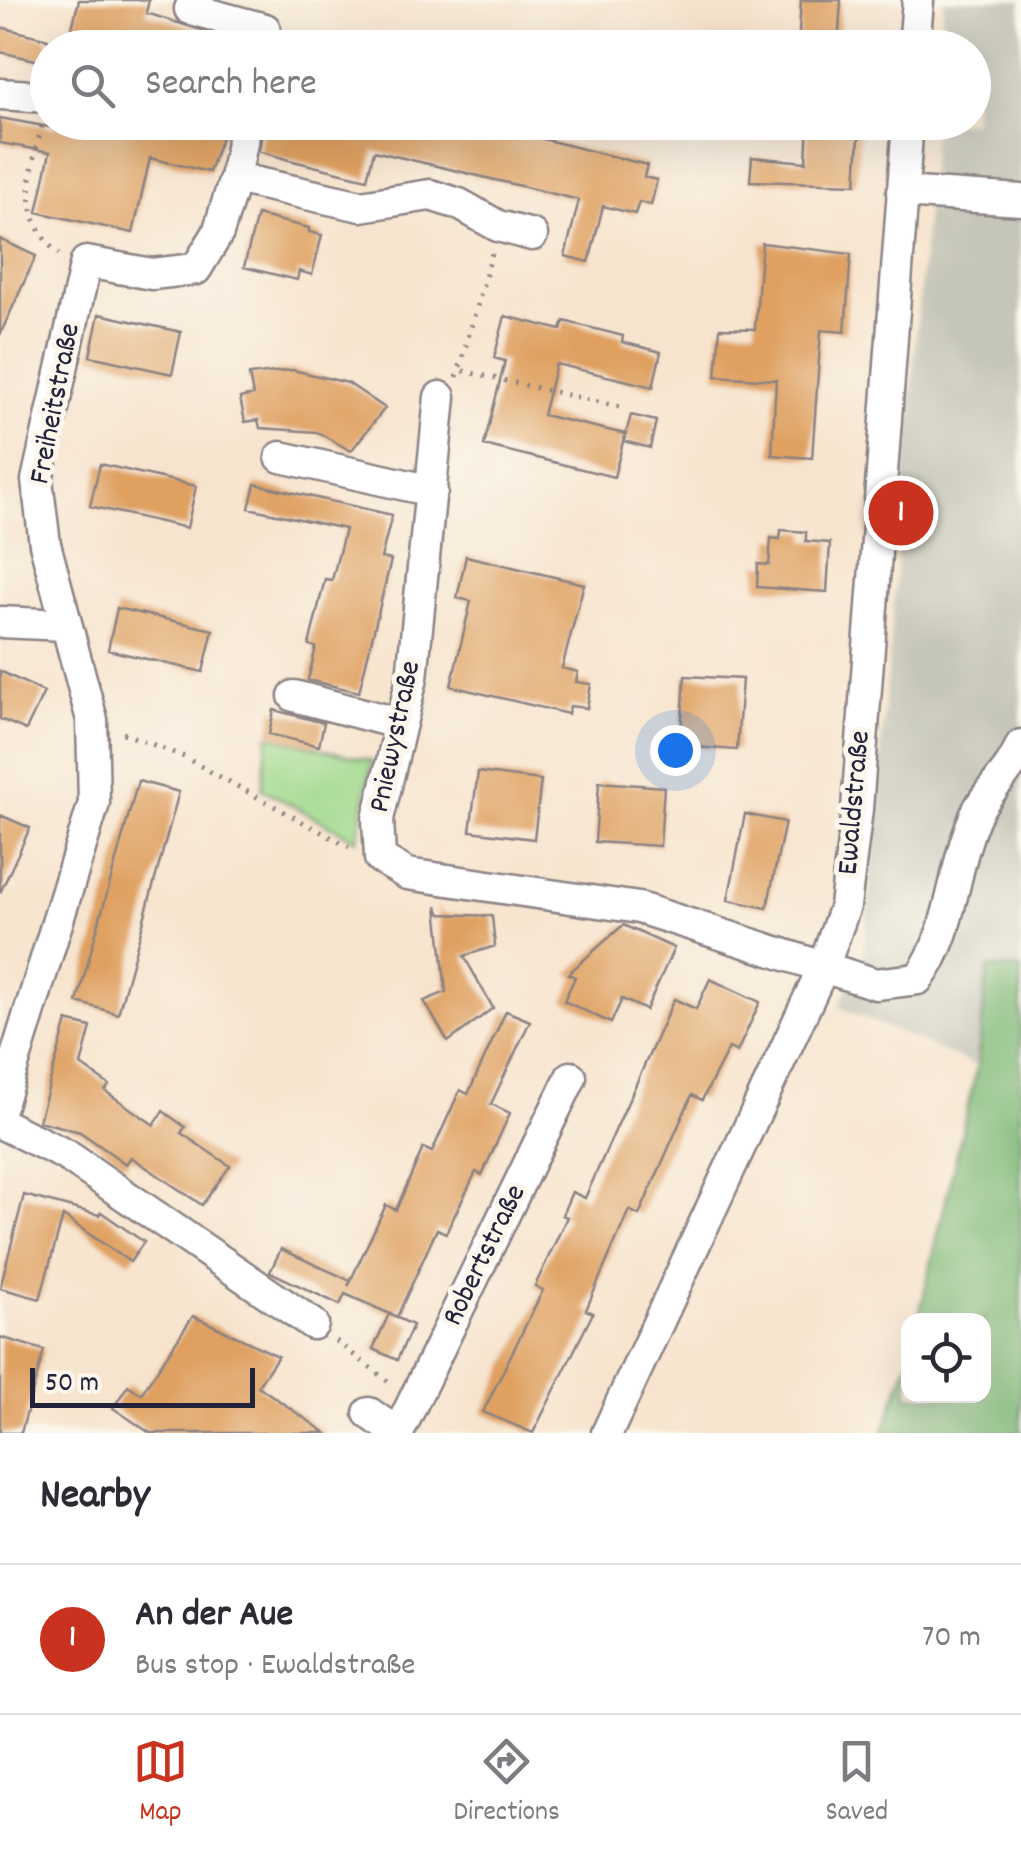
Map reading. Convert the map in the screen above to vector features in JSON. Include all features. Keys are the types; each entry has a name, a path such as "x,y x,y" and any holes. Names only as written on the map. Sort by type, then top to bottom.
{"street":[{"path":"916,30 918,0"},
{"path":"190,9 265,30"},
{"path":"0,94 30,103"},
{"path":"86,262 152,274 196,269 218,234 242,140"},
{"name":"Ewaldstraße","path":"608,1433 823,968 845,906 852,864 906,140"},
{"path":"235,178 361,206 430,195 459,204 498,226 532,235"},
{"path":"902,192 1021,200"},
{"name":"Freiheitstraße","path":"0,1108 94,803 92,720 45,544 37,480 86,262"},
{"name":"Pniewystraße","path":"440,397 412,678 378,819 380,858 407,874 639,908 876,984 918,979 934,959 955,874 979,808 1015,762 1021,745"},
{"path":"281,457 432,491"},
{"path":"0,622 65,624"},
{"path":"294,696 401,724"},
{"name":"Robertstraße","path":"369,1413 398,1433 571,1077"},
{"path":"0,1123 66,1156 314,1324"}],"path":[{"path":"38,140 28,181 30,205 51,247 62,256 86,262"},
{"path":"440,397 462,371 498,226"},
{"path":"462,371 620,407"},
{"path":"92,720 182,756 364,855 380,858"},
{"path":"314,1324 416,1402"}],"shaded area":[{"path":"944,0 1021,0 1021,969 988,969 977,1066 839,1007 864,951 933,140 991,140 991,30 941,30"}],"green space":[{"path":"268,736 372,761 357,840 262,789"},
{"path":"988,968 1021,969 1021,1433 883,1433 901,1381 901,1403 991,1403 991,1313 920,1313 977,1066"}],"building":[{"path":"79,0 149,0 146,13 201,30 72,30"},
{"path":"801,0 841,0 839,30 799,30"},
{"path":"0,27 30,34 30,59 0,52"},
{"path":"0,118 30,123 30,140 221,140 209,172 150,158 133,233 37,212 50,152 0,143"},
{"path":"261,140 547,140 647,165 644,177 657,180 651,205 639,202 635,214 603,206 589,262 565,256 579,200 374,151 367,179 259,151"},
{"path":"807,140 859,140 856,184 750,181 752,157 806,162"},
{"path":"257,215 322,235 312,275 299,271 297,280 244,267"},
{"path":"0,239 36,256 0,335"},
{"path":"762,243 851,254 845,332 821,330 812,458 772,455 776,380 716,376 720,328 755,329"},
{"path":"99,314 181,332 172,374 90,356"},
{"path":"505,316 561,330 564,321 623,336 622,342 661,352 653,387 556,364 543,415 625,434 614,477 484,445 505,361 494,358"},
{"path":"293,370 348,383 385,408 351,451 317,432 260,428 258,420 245,422 240,398 253,395 249,375"},
{"path":"631,415 656,421 650,448 624,441"},
{"path":"100,464 196,486 187,528 90,506"},
{"path":"255,484 392,515 381,558 391,560 359,692 308,680 316,647 309,645 325,579 332,580 345,529 249,508"},
{"path":"781,530 806,532 806,541 830,543 827,592 757,587 758,564 769,565 771,538 780,539"},
{"path":"466,556 584,584 562,668 578,672 576,682 591,684 587,708 570,706 568,714 451,686 471,601 457,598"},
{"path":"117,608 213,630 203,672 108,650"},
{"path":"0,671 44,692 26,730 0,719"},
{"path":"685,676 742,679 737,750 680,746"},
{"path":"274,710 324,723 319,746 269,734"},
{"path":"478,772 541,780 534,839 470,831"},
{"path":"138,781 179,792 118,1014 77,1002"},
{"path":"599,782 664,787 660,846 595,842"},
{"path":"745,814 785,822 767,908 728,900"},
{"path":"0,815 30,828 0,893"},
{"path":"437,906 441,914 492,916 495,946 464,956 493,1008 448,1042 424,1001 446,992"},
{"path":"623,925 674,948 646,1010 622,999 611,1023 564,1001 575,977 568,974"},
{"path":"710,979 760,1002 737,1052 729,1048 702,1100 692,1095 639,1215 629,1210 586,1310 593,1313 533,1433 483,1412 543,1290 535,1286 567,1217 562,1215 572,1192 585,1198 674,999 696,1009"},
{"path":"506,1011 530,1021 491,1104 510,1113 482,1175 476,1172 446,1233 437,1229 397,1317 345,1294 340,1305 270,1272 281,1249 350,1281 386,1205 396,1210 423,1148 432,1152 460,1090 468,1094"},
{"path":"67,1021 91,1027 81,1065 109,1085 105,1091 154,1125 163,1111 185,1127 181,1133 230,1166 202,1205 131,1157 126,1164 80,1132 39,1121"},
{"path":"24,1195 99,1215 101,1212 144,1242 130,1262 63,1216 40,1299 0,1288"},
{"path":"389,1314 413,1325 397,1360 373,1349"},
{"path":"193,1316 278,1356 258,1386 326,1433 150,1433 113,1408 128,1385 141,1394"},
{"path":"0,1337 44,1350 21,1433 0,1433"}],"place":[{"name":"An der Aue","path":"901,513"}]}
